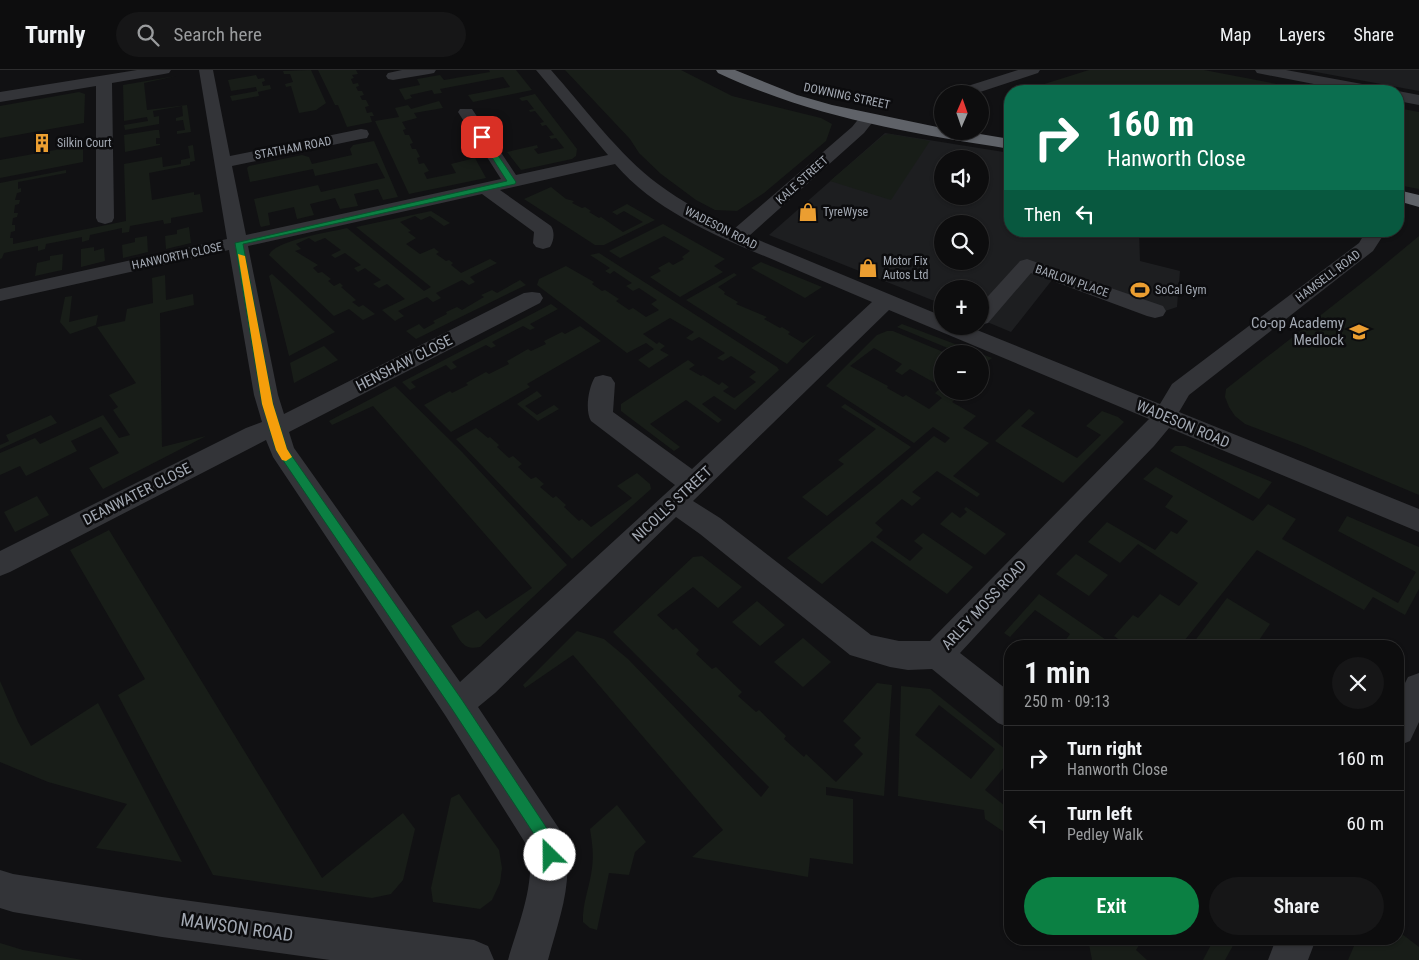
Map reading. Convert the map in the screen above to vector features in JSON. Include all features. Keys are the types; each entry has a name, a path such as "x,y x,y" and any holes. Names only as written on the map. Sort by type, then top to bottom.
{"highway":[{"name":"DOWNING STREET","path":"723,70 752,85 797,101 867,119 1004,143"},
{"name":"DOWNING STREET","path":"754,70 778,80 816,90"},
{"path":"1404,197 1419,201"},
{"path":"1404,215 1419,218"}],"street":[{"path":"0,98 164,70"},
{"path":"206,70 225,162 266,395 282,450 457,704 547,843 550,855 549,874 528,960"},
{"path":"393,76 429,70"},
{"name":"WADESON ROAD","path":"543,70 618,158 651,188 685,211 735,237 885,302 934,321"},
{"path":"986,85 1033,70"},
{"path":"1262,70 1342,85"},
{"path":"104,80 105,218"},
{"path":"1404,97 1419,100"},
{"path":"466,112 512,182"},
{"name":"KALE STREET","path":"735,237 820,164 858,130 867,119"},
{"name":"STATHAM ROAD","path":"225,162 361,134"},
{"name":"HANWORTH CLOSE","path":"0,295 618,158"},
{"path":"486,188 544,230 542,243"},
{"name":"HAMSELL ROAD","path":"1165,416 1180,390 1366,247 1372,237"},
{"name":"BARLOW PLACE","path":"989,303 1027,266 1155,310"},
{"name":"HENSHAW CLOSE","path":"275,428 532,298"},
{"name":"NICOLLS STREET","path":"457,704 484,683 885,302"},
{"name":"WADESON ROAD","path":"986,335 1165,416 1419,521"},
{"name":"ARLEY MOSS ROAD","path":"603,383 600,415 684,493 710,526 861,646 884,654 904,656 938,654 1145,440 1165,416"},
{"name":"DEANWATER CLOSE","path":"0,564 255,434 275,428"},
{"path":"938,654 970,682 1004,708"},
{"path":"1404,718 1419,688"},
{"name":"MAWSON ROAD","path":"0,889 13,893 162,917 474,960"},
{"path":"1288,960 1294,945"}],"shaded area":[{"path":"311,70 326,103 316,110 299,113 291,86 286,87 285,84 293,82 290,74 284,74 283,71"},
{"path":"318,70 356,70 358,74 352,75 354,78 351,79 353,84 358,83 359,86 356,87 358,91 362,91 364,95 360,96 362,100 366,100 369,106 365,107 367,113 372,112 374,116 370,116 372,122 347,127 338,105 335,105"},
{"path":"489,70 516,70 532,90 473,102 468,95 510,87 503,77 440,89 442,93 434,94 432,90 410,95 412,98 405,100 399,89 420,85 417,79 440,75 444,80 490,72"},
{"path":"565,70 681,70 732,96 821,118 832,124 826,141 764,193 737,211 715,210 696,200 661,174 639,153 630,139"},
{"path":"1089,70 1204,70 1282,85 1041,85"},
{"path":"1305,70 1419,70 1419,91 1404,88 1404,85 1386,85"},
{"path":"256,75 258,79 264,78 263,86 270,85 271,89 258,92 259,96 232,101 230,96 257,91 256,87 231,91 228,80"},
{"path":"176,76 144,83 147,110 187,105 191,132 177,134 177,131 185,130 183,120 176,121 176,118 183,116 182,106 153,111 154,117 159,116 159,124 125,130 124,125 148,121 147,117 124,121 123,85"},
{"path":"79,92 85,94 84,123 0,138 0,106"},
{"path":"535,94 577,149 576,156 572,159 521,170 507,152 537,145 538,148 534,149 538,154 564,148 556,138 551,139 549,136 554,135 546,125 542,126 540,123 544,122 535,111 530,112 529,110 534,109 527,100 522,101 519,98"},
{"path":"439,101 443,108 414,113 417,118 402,122 406,129 403,130 405,135 409,135 413,143 410,144 412,149 416,149 420,157 417,158 419,164 424,163 429,171 424,173 427,179 456,173 451,164 475,158 486,178 409,194 375,121 399,117 395,108 408,105 411,109"},
{"path":"1404,109 1419,112 1419,189 1404,186"},
{"path":"159,130 160,138 156,138 156,144 160,145 125,152 124,135"},
{"path":"885,133 1004,152 1004,237 1139,237 1140,261 1180,271 1177,307 1156,314 1052,280 1011,332 989,323 989,280 934,280 934,301 769,235"},
{"path":"889,134 930,141 891,200 830,181 884,135"},
{"path":"374,141 398,197 383,200 378,189 354,194 358,206 340,209 335,198 310,204 314,215 297,219 294,207 268,213 270,225 261,227 254,199 318,185 321,192 385,178 377,163 315,176 313,169 250,182 247,168 249,166 302,155 309,157 312,164 352,155 350,149 353,145"},
{"path":"83,145 83,162 0,178 0,160"},
{"path":"193,145 195,161 190,162 190,165 149,173 152,200 194,192 194,195 200,194 203,212 171,218 171,223 164,224 163,220 130,226 129,232 122,233 122,228 90,235 89,240 82,242 82,237 46,244 45,249 38,251 38,246 4,253 0,259 0,183 66,170 66,173 18,182 18,189 21,188 21,192 17,193 15,200 20,200 19,204 15,205 14,213 18,213 17,217 13,218 12,225 15,225 15,231 11,232 10,238 13,238 13,244 126,221 124,164 162,157 163,167 181,164 181,160 190,158 188,146"},
{"path":"551,187 566,199 574,201 572,203 582,208 585,207 591,211 589,212 599,218 601,217 623,232 643,222 624,211 617,215 612,212 627,204 655,220 604,245 595,245 524,199"},
{"path":"431,211 450,223 444,226 430,216 421,220 415,216 400,222 416,238 406,244 420,254 434,248 439,252 436,254 446,261 449,260 453,263 451,265 461,273 490,259 497,263 470,277 475,282 469,285 462,280 436,293 441,298 433,302 427,297 398,311 404,316 395,321 382,310 405,299 387,284 379,288 373,284 381,280 365,268 358,272 354,268 361,265 345,253 335,258 331,255 341,250 325,238 315,242 309,238 296,244 301,249 295,251 318,265 313,268 318,273 322,272 331,279 328,281 334,286 340,283 343,286 341,287 356,300 352,302 359,307 363,305 375,314 363,320 349,309 334,316 269,255 281,245 292,241 347,228 424,291 431,287 356,227"},
{"path":"663,224 725,259 714,266 723,272 680,297 650,277 661,271 658,268 669,262 673,265 684,259 682,257 690,251 664,236 620,258 609,251"},
{"path":"189,227 191,243 166,249 165,236 177,234 177,230"},
{"path":"147,236 148,252 123,258 122,245 135,242 135,238"},
{"name":"Co-op Academy Medlock","path":"1419,236 1419,495 1303,446 1245,424 1235,416 1225,397 1226,389"},
{"path":"94,247 94,251 104,248 105,261 81,267 81,249"},
{"path":"599,253 779,370 735,410 714,396 702,404 722,420 718,423 686,400 650,424 680,447 674,451 621,411 621,404 688,360 695,365 689,369 719,385 722,382 729,387 723,391 734,398 756,382 749,377 756,372 731,356 723,361 717,358 725,353 699,337 692,341 686,338 694,332 670,318 643,334 657,344 659,342 665,346 660,350 669,355 649,368 638,360 654,349 646,343 627,353 537,285 539,279 566,266 594,282 592,284 602,291 605,290 619,299 616,301 629,310 633,308 646,317 659,310 651,304 657,300 639,288 633,291 626,286 632,283 614,271 610,274 605,271 610,268 590,255"},
{"path":"63,254 62,270 35,276 37,263 50,260 50,256"},
{"path":"761,262 822,287 805,298 751,268"},
{"path":"734,273 737,275 718,287 725,292 724,294 738,302 736,304 767,317 764,319 780,328 782,327 790,332 788,334 803,343 816,334 787,364 686,300"},
{"path":"272,274 335,332 289,356 269,276"},
{"path":"165,275 166,300 193,294 194,305 160,313 162,447 206,436 103,489 89,468 119,453 101,427 71,441 77,451 26,476 20,466 0,475 0,453 35,438 40,444 103,415 119,438 130,435 113,410 118,407 109,395 136,383 97,327 125,321 127,309 153,303 152,278"},
{"path":"520,280 526,285 416,339 406,331 419,324 424,329 435,323 433,321 447,314 446,312 457,307 462,310 484,297 481,295 492,290 497,293"},
{"path":"72,296 69,322 98,315 96,325 70,334 60,322 65,297"},
{"path":"551,304 558,309 530,324 535,328 530,330 523,326 492,342 496,346 491,348 486,345 452,362 457,367 451,370 446,365 411,382 416,387 410,390 402,382"},
{"path":"902,324 958,345 940,345 897,327"},
{"path":"580,326 601,341 527,384 530,387 451,432 424,405 450,391 452,393 468,385 466,383 486,372 489,374 509,364 507,361 528,349 531,351 546,344 544,341 562,332 565,334"},
{"path":"893,331 934,348 934,382 910,369 902,375 895,371 902,364 874,348 850,366 888,386 887,388 903,397 906,395 929,409 940,400 954,400 952,402 976,416 963,428 989,443 953,476 980,494 977,497 937,471 912,492 921,498 912,506 902,499 875,523 883,530 876,537 910,561 923,548 914,541 923,533 973,567 947,594 872,541 822,584 787,558 879,484 934,436 945,443 950,438 933,427 914,443 826,386 877,335"},
{"path":"324,346 338,360 294,383 290,363"},
{"path":"395,386 462,452 567,565 480,647 465,646 451,626 478,610 486,619 532,588 373,406 332,425 329,421"},
{"path":"537,391 542,396 525,406 537,415 554,405 559,409 538,421 517,404"},
{"path":"845,404 911,447 827,516 802,497 844,464 838,460 876,429 841,407"},
{"path":"1029,409 1035,413 1021,426 1077,458 1101,435 1086,426 1102,411 1118,417 1124,422 1063,483 995,441"},
{"path":"51,415 57,423 0,449 0,445 9,441 6,435"},
{"path":"476,428 499,445 497,447 509,458 513,456 522,464 518,467 531,479 536,477 544,484 540,487 553,498 556,496 566,505 564,507 579,521 582,519 591,527 632,498 617,486 637,473 650,484 651,489 572,559 456,439"},
{"path":"1175,446 1185,446 1272,482 1259,499 1170,451"},
{"path":"1156,467 1253,521 1268,504 1296,519 1282,539 1398,603 1416,572 1338,531 1347,516 1419,547 1419,589 1405,615 1373,597 1364,610 1257,550 1185,640 1120,640 1114,636 1133,615 1138,618 1160,594 1179,606 1198,583 1138,544 1120,563 1088,542 1107,522 1155,550 1171,531 1177,534 1188,521 1165,507 1173,496 1143,479"},
{"path":"37,496 49,515 15,532 4,512"},
{"path":"966,507 1006,534 985,555 940,524 952,512 960,518 967,512 964,509"},
{"path":"109,530 322,878 403,813 415,829 403,880 391,894 372,898 213,875 118,695 145,679 70,550"},
{"path":"1076,554 1108,575 1089,596 1056,574"},
{"path":"702,556 742,587 718,608 693,587 657,615 673,630 676,628 699,650 696,654 712,669 716,667 742,692 738,696 756,712 759,710 786,736 784,739 804,757 806,754 836,782 863,754 854,745 861,738 843,721 877,683 892,685 884,796 826,787 826,795 853,799 853,864 810,858 808,877 692,857 723,830 573,655 525,688 523,685 577,631 604,639 628,659 761,797 769,787 613,632 693,557"},
{"path":"1039,594 1106,640 1066,640 1070,634 1035,610 1010,637 1004,633"},
{"path":"1227,598 1270,624 1259,640 1196,640"},
{"path":"757,601 785,625 760,646 732,622"},
{"path":"803,638 831,662 803,687 774,662"},
{"path":"0,681 31,746 98,703 182,862 96,848 127,804 48,782 0,762"},
{"path":"901,686 930,689 1004,748 1004,767 985,790 1004,805 1004,832 985,819 984,810 898,796","holes":["939,705 995,749 971,779 915,735"]},
{"path":"459,794 499,850 502,868 500,883 492,900 480,909 433,902 431,888 451,798"},
{"path":"617,805 646,842 635,852 629,875 609,873 597,930 590,928 583,922 593,863 590,829"},
{"path":"1404,936 1419,947 1419,960 1348,960 1354,945 1404,945"},
{"path":"0,943 23,950 83,960 0,960"},
{"path":"1089,945 1139,945 1136,950 1147,960 1092,960"},
{"path":"1211,945 1233,945 1225,960 1203,960"}],"slow traffic":[{"path":"241,256 269,410 286,457"}],"place":[{"name":"Silkin Court","path":"42,143"},
{"name":"TyreWyse","path":"808,212"},
{"name":"Motor Fix Autos Ltd","path":"868,268"},
{"name":"SoCal Gym","path":"1140,290"},
{"name":"Co-op Academy Medlock","path":"1359,332"}],"route":[{"path":"482,137 512,182 239,243 269,410 282,450 457,704 539,829 547,843 550,855"}]}
